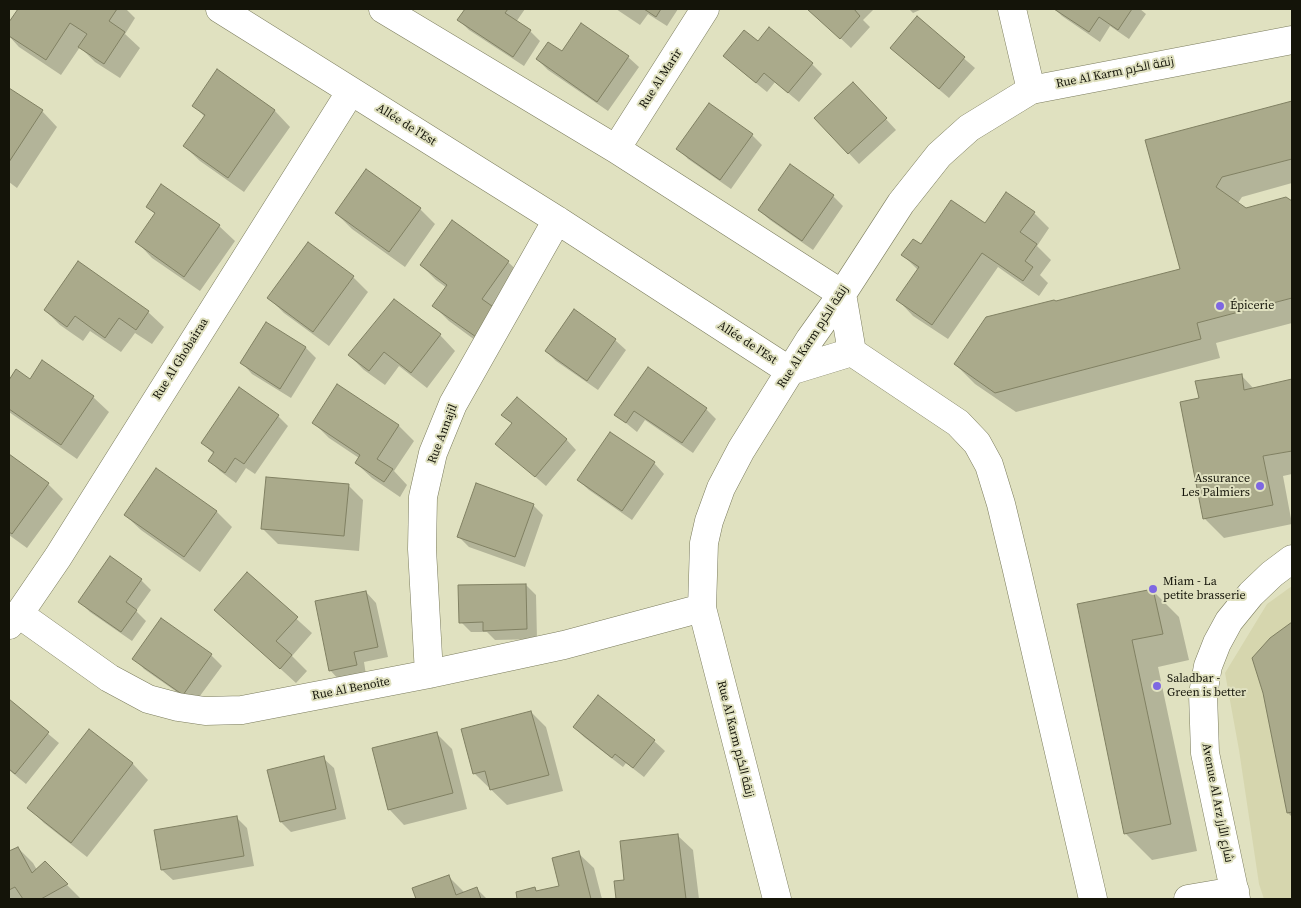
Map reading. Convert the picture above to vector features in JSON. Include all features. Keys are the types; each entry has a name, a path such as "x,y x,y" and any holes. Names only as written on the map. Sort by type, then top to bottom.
{"street":[{"name":"Allée de l'Est","path":"220,9 557,220 790,371 852,352"},
{"name":"Rue Al Marir","path":"616,149 705,9"},
{"path":"1012,9 1031,90"},
{"path":"394,12 616,149 842,294 852,352 958,423 977,443 989,465 1001,504 1093,899"},
{"name":"Rue Al Karm زنقة الكرم","path":"777,899 702,608 704,543 709,521 721,488 741,450 810,339 842,294 901,203 939,155 969,128 1031,90 1292,40"},
{"name":"Rue Al Ghobairaa","path":"14,620 58,557 351,91"},
{"name":"Rue Annajil","path":"429,674 422,549 424,497 433,453 454,404 557,220"},
{"name":"Avenue Al Arz شارع الأرز","path":"1236,895 1205,753 1203,694 1208,666 1217,642 1229,622 1250,594 1292,559"},
{"name":"Rue Al Benoite","path":"14,620 109,678 148,699 178,707 206,711 242,710 429,674 564,645 702,608"},
{"path":"1188,899 1236,895"}],"shaded area":[{"path":"1292,586 1292,899 1264,899 1259,884 1239,750 1225,673 1267,604"}],"building":[{"path":"18,9 117,9 109,21 125,32 104,64 78,47 87,34 70,23 46,60 9,36 9,22"},
{"path":"465,9 508,9 505,13 531,30 513,57 457,20"},
{"path":"644,9 661,9 656,17"},
{"path":"807,9 854,9 860,16 840,39"},
{"path":"1054,9 1132,9 1118,30 1099,17 1089,32"},
{"path":"917,16 965,57 939,89 890,48"},
{"path":"581,23 629,56 597,102 536,59 548,42 562,51"},
{"path":"769,27 813,63 788,93 764,73 756,83 723,56 744,30 758,41"},
{"path":"217,69 275,110 228,178 183,146 205,115 192,106"},
{"path":"853,82 887,118 848,154 814,118"},
{"path":"9,88 43,110 9,162"},
{"path":"1292,101 1292,159 1222,177 1216,187 1246,208 1286,197 1292,201 1292,298 1197,323 1201,339 995,393 954,364 986,317 1180,269 1145,140"},
{"path":"709,103 753,134 720,180 676,149"},
{"path":"790,164 834,195 802,241 758,210"},
{"path":"366,169 421,208 389,252 335,213"},
{"path":"161,184 220,225 184,277 135,242 155,213 146,207"},
{"path":"1006,192 1035,212 1020,232 1037,244 1025,261 1033,267 1023,281 982,253 932,325 896,300 919,267 901,255 913,239 921,244 951,200 985,223"},
{"path":"452,220 509,261 482,299 499,311 479,339 432,306 447,285 420,265"},
{"path":"308,242 354,276 313,332 267,298"},
{"path":"78,261 149,311 136,330 119,318 105,338 75,316 67,327 44,310"},
{"path":"394,299 441,334 411,373 384,352 369,371 348,355"},
{"path":"574,309 616,339 587,381 545,351"},
{"path":"266,322 306,347 280,389 240,363"},
{"path":"42,360 94,396 61,445 9,409 9,380 16,369 30,379"},
{"path":"648,367 707,408 682,443 634,411 626,423 614,415"},
{"path":"1242,374 1244,390 1292,379 1292,451 1263,456 1273,505 1203,519 1180,402 1199,398 1195,381"},
{"path":"337,384 399,425 377,459 393,469 384,482 355,463 360,455 312,423"},
{"path":"239,387 279,415 244,464 235,458 225,473 208,461 214,452 201,443"},
{"path":"517,397 567,439 535,477 495,444 512,423 501,415"},
{"path":"610,432 655,462 622,511 577,480"},
{"path":"9,454 49,483 12,534 9,532"},
{"path":"156,468 217,511 184,557 124,515"},
{"path":"266,477 349,484 344,536 261,529"},
{"path":"476,483 534,504 515,557 457,537"},
{"path":"110,556 142,579 126,602 137,610 121,632 78,602"},
{"path":"247,572 298,617 276,641 292,655 280,669 214,610"},
{"path":"526,584 527,629 483,631 483,622 459,623 458,585"},
{"path":"1153,589 1163,634 1132,640 1171,824 1124,834 1077,604"},
{"path":"366,591 378,647 354,652 357,665 329,671 315,601"},
{"path":"161,618 212,654 183,695 132,659"},
{"path":"1292,622 1292,812 1287,813 1263,693 1252,658 1270,638"},
{"path":"598,695 655,740 633,768 615,754 612,758 573,727"},
{"path":"9,699 49,732 15,774 9,769"},
{"path":"531,711 549,775 490,790 485,771 473,774 461,729"},
{"path":"89,729 133,763 71,843 27,808"},
{"path":"437,732 453,793 388,810 372,748"},
{"path":"324,756 336,809 280,822 267,770"},
{"path":"237,816 244,856 161,870 154,830"},
{"path":"678,834 686,899 616,899 614,881 624,880 620,841"},
{"path":"18,847 32,873 45,861 68,884 41,899 23,899 15,887 9,890 9,851"},
{"path":"579,851 591,899 517,899 516,892 535,887 536,891 559,886 552,858"},
{"path":"449,875 456,895 477,887 481,899 416,899 412,888"}],"place":[{"name":"Épicerie","path":"1220,306"},
{"name":"Assurance Les Palmiers","path":"1260,486"},
{"name":"Miam - La petite brasserie","path":"1153,589"},
{"name":"Saladbar - Green is better","path":"1157,686"}]}
